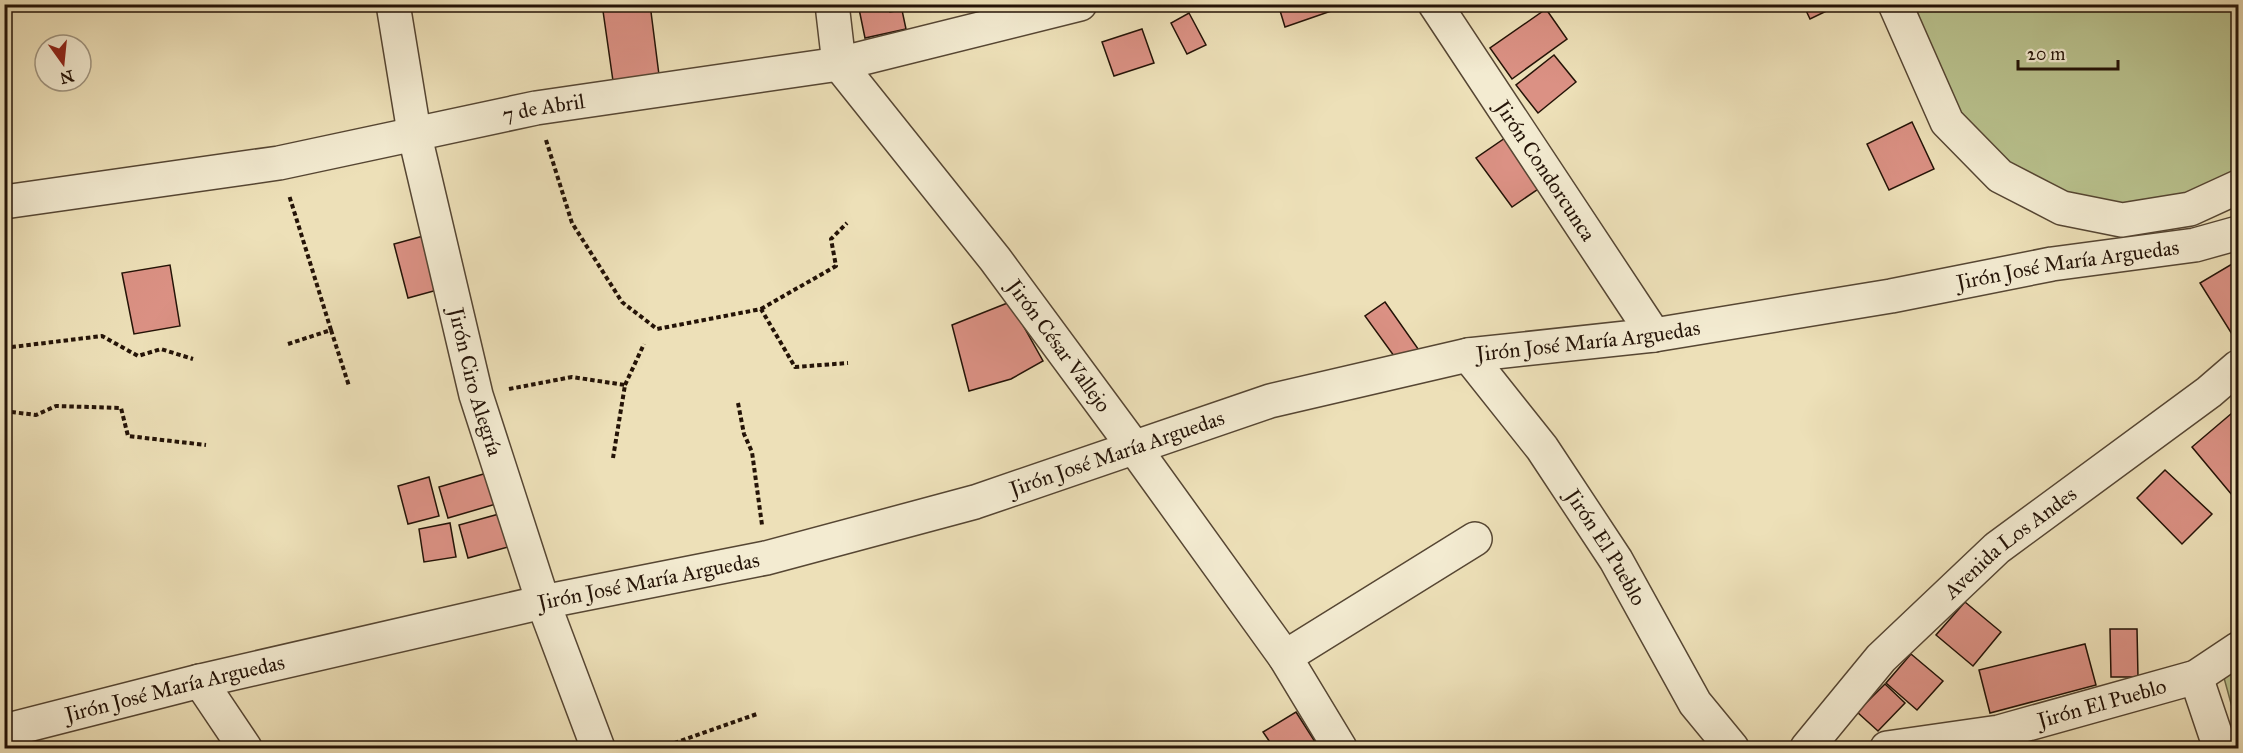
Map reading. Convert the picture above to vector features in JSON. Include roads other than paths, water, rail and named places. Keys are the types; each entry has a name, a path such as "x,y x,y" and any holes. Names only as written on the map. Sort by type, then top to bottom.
{"street":[{"name":"Jirón Ciro Alegría","path":"393,4 414,132 476,395 543,602 598,748"},
{"path":"832,4 839,64"},
{"name":"7 de Abril","path":"4,202 279,163 414,132 536,108 839,64 1080,4"},
{"name":"Jirón Condorcunca","path":"1435,4 1562,192 1654,335"},
{"path":"1895,4 1947,122 2000,176 2062,208 2122,220 2190,208 2238,187"},
{"name":"Jirón César Vallejo","path":"839,64 995,258 1133,446 1285,657 1340,748"},
{"name":"Jirón José María Arguedas","path":"4,731 200,681 543,602 766,558 975,502 1133,446 1270,401 1468,355 1654,335 1891,296 2052,264 2195,245 2238,233"},
{"name":"Jirón El Pueblo","path":"1468,355 1554,467 1616,560 1695,703 1732,748"},
{"name":"Avenida Los Andes","path":"1807,748 1881,658 1997,549 2209,392 2238,367"},
{"path":"1285,657 1475,539"},
{"name":"Jirón El Pueblo","path":"1887,748 2001,740 2196,677 2238,649"},
{"path":"2196,677 2220,748"},
{"path":"200,681 244,748"}]}
